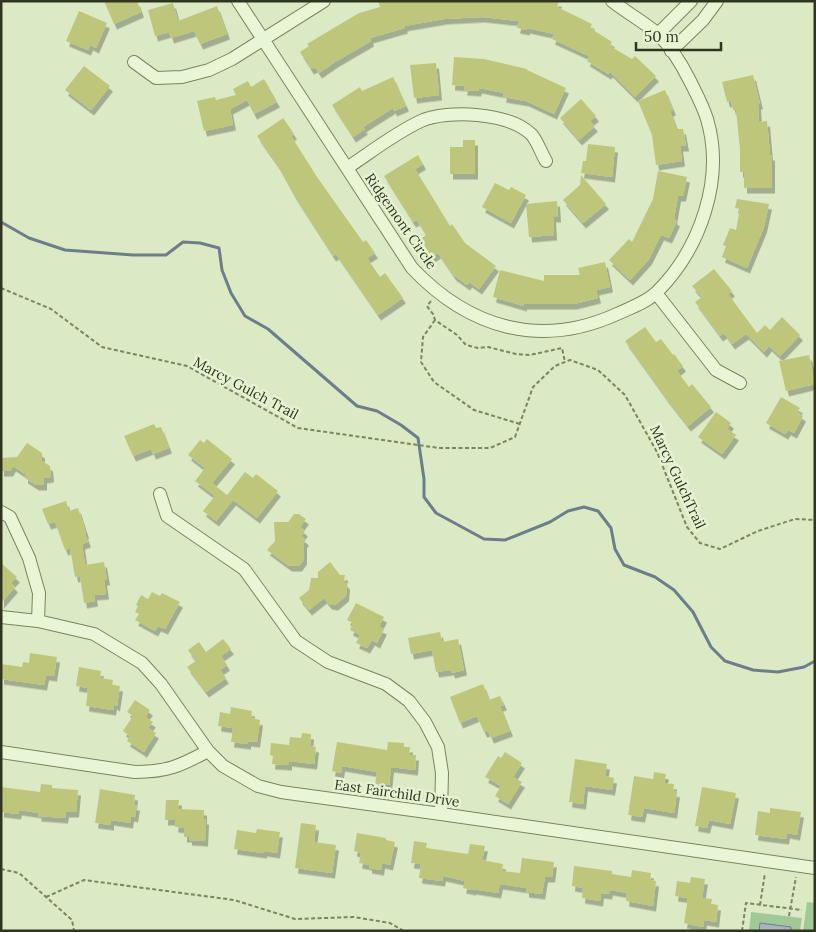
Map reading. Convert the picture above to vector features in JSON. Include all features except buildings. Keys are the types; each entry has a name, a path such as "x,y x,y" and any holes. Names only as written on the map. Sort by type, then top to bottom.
{"street":[{"name":"Ridgemont Circle","path":"238,1 412,268 429,286 471,314 497,324 520,329 548,331 572,330 600,322 631,308 656,293 684,257 699,230 706,208 711,177 712,147 707,119 685,71 658,34 612,1"},
{"path":"134,62 156,78 182,77 209,70 263,40 324,1"},
{"path":"658,34 692,1"},
{"path":"671,51 703,20 717,1"},
{"path":"347,168 402,131 422,120 456,115 494,116 516,124 532,134 546,161"},
{"path":"656,293 716,370 740,383"},
{"path":"160,494 167,516 244,569 296,641 328,662 386,684 409,702 424,722 438,748 442,773 442,814"},
{"path":"1,512 10,517 29,558 39,593 38,621"},
{"name":"East Fairchild Drive","path":"1,616 38,621 94,634 142,663 160,684 208,751 223,766 258,786 281,792 815,868"},
{"path":"1,752 135,772 156,772 185,764 208,751"}],"path":[{"name":"Marcy Gulch Trail","path":"1,288 51,308 102,347 187,366 298,428 439,448 490,448 515,437 520,424"},
{"path":"435,320 423,337 421,362 434,382 474,410 520,424 533,387 555,366 566,362 562,348 530,355 516,354 488,347 478,348 466,344 457,334 435,320 427,306 438,293"},
{"name":"Marcy GulchTrail","path":"566,362 570,360 598,370 625,395 657,452 686,526 700,544 720,550 758,530 795,519 815,520"},
{"path":"1,869 19,873 72,920 74,931"},
{"path":"760,905 765,872"},
{"path":"789,916 796,877"},
{"path":"46,897 84,880 234,900 295,918 354,917 390,923 404,931"},
{"path":"742,931 746,904 802,910"}],"green space":[{"path":"807,902 815,903 815,931 803,931"},
{"path":"751,912 802,918 800,931 749,931"}],"shaded area":[{"path":"760,923 791,927 791,931 759,931"}],"waterway":[{"path":"1,222 29,238 65,250 133,255 166,255 183,242 200,243 219,248 222,270 231,293 245,316 268,329 357,406 377,411 401,425 418,438 424,479 424,497 436,513 484,539 505,540 550,522 568,511 584,507 598,511 611,528 615,549 624,565 655,577 674,590 693,612 711,647 725,661 753,670 778,672 804,667 815,661"}]}
